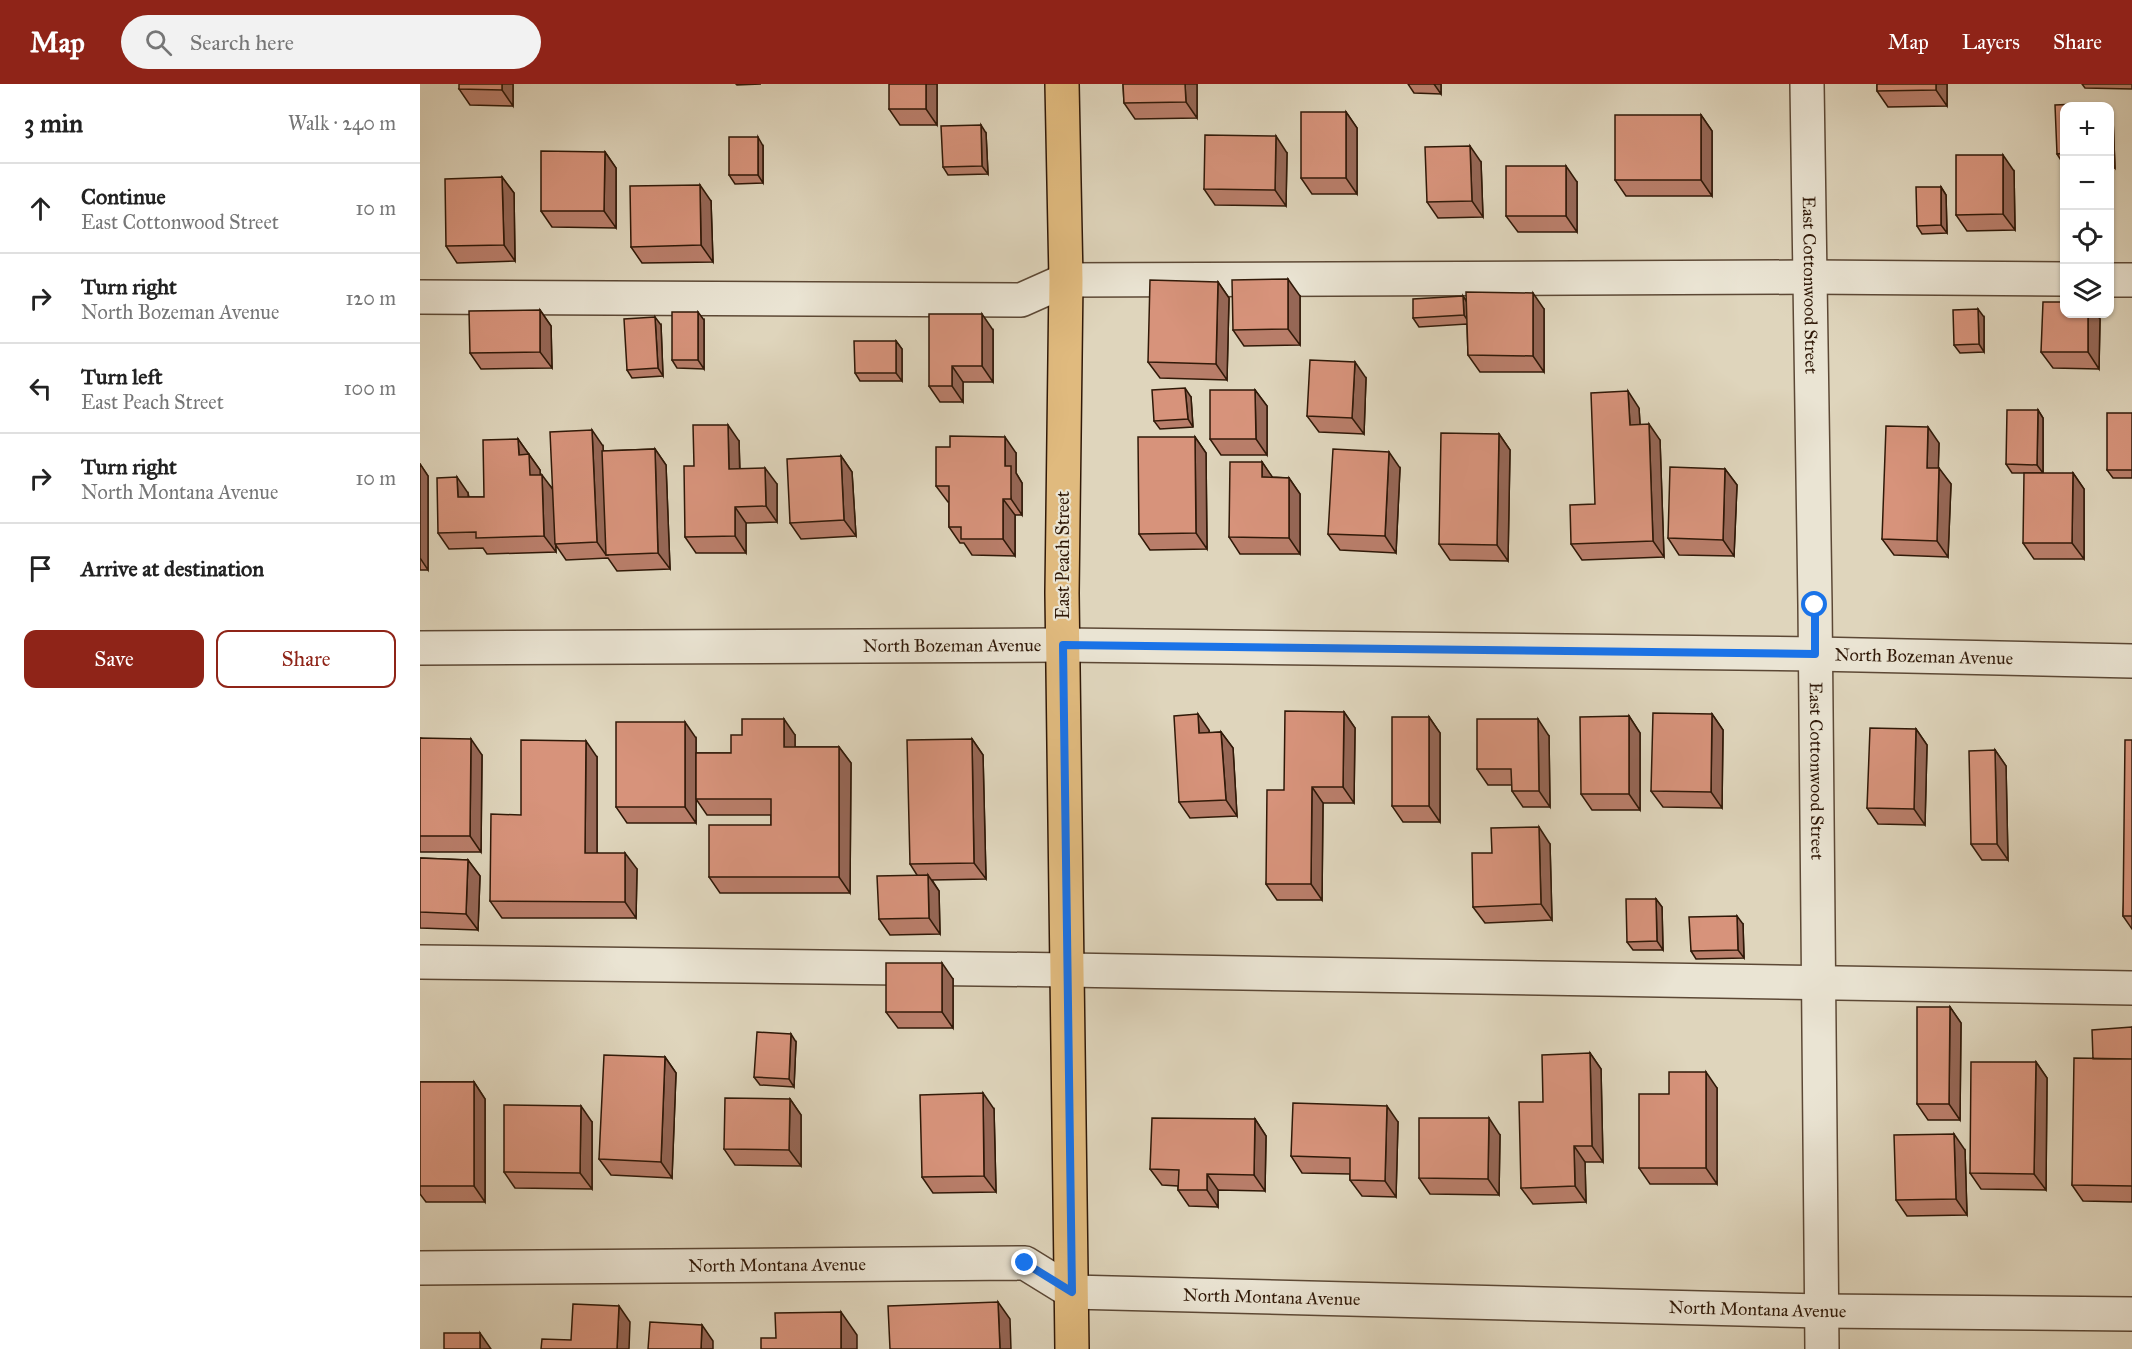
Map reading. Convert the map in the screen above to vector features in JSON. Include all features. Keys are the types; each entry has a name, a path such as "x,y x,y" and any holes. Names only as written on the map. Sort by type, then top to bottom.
{"main road":[{"name":"East Peach Street","path":"1062,84 1066,280 1062,593 1072,1349"}],"street":[{"name":"East Cottonwood Street","path":"1807,84 1822,1349"},
{"path":"420,297 1021,300 1066,280 1810,277 2060,279"},
{"path":"2114,280 2132,280"},
{"name":"North Bozeman Avenue","path":"420,648 1063,645 1815,654 2132,661"},
{"path":"420,962 1067,970 2132,988"},
{"name":"North Montana Avenue","path":"420,1268 1025,1263 1072,1292 1822,1311 2132,1314"}],"building":[{"path":"459,84 502,84 502,90 459,89"},
{"path":"889,84 926,84 926,109 889,109"},
{"path":"1123,84 1185,84 1186,102 1124,103"},
{"path":"1877,84 1936,84 1936,90 1877,91"},
{"path":"2055,105 2060,105 2060,154 2057,154"},
{"path":"1301,112 1346,112 1346,178 1301,178"},
{"path":"1615,115 1701,115 1701,180 1615,180"},
{"path":"981,125 982,166 943,167 941,126"},
{"path":"1205,135 1276,136 1275,190 1204,189"},
{"path":"729,137 758,137 758,175 729,175"},
{"path":"1470,146 1472,201 1427,202 1425,147"},
{"path":"541,151 605,152 604,211 541,211"},
{"path":"1956,155 2003,155 2003,214 1956,215"},
{"path":"1506,166 1566,166 1566,216 1506,216"},
{"path":"502,177 504,245 446,246 445,179"},
{"path":"700,185 701,245 631,247 630,186"},
{"path":"1916,187 1941,187 1941,225 1917,226"},
{"path":"1288,279 1288,329 1233,330 1232,280"},
{"path":"1150,280 1218,282 1216,364 1148,362"},
{"path":"1466,292 1533,293 1533,356 1468,355"},
{"path":"1463,296 1464,315 1413,318 1413,299"},
{"path":"2043,302 2060,302 2060,318 2088,318 2088,352 2041,352"},
{"path":"1978,309 1979,344 1954,345 1953,310"},
{"path":"540,310 540,352 470,353 469,311"},
{"path":"672,312 698,312 698,360 672,360"},
{"path":"929,314 982,314 982,366 952,366 952,386 929,386"},
{"path":"655,317 658,368 627,370 624,319"},
{"path":"854,341 896,341 896,373 855,373"},
{"path":"1310,360 1355,362 1352,418 1307,416"},
{"path":"1185,388 1188,419 1154,421 1152,390"},
{"path":"1210,390 1255,390 1256,439 1210,439"},
{"path":"1628,391 1630,425 1649,424 1653,541 1571,544 1570,505 1595,504 1591,393"},
{"path":"2007,410 2038,410 2037,465 2006,464"},
{"path":"2107,413 2132,413 2132,470 2107,470"},
{"path":"693,425 728,425 729,469 765,468 766,506 735,507 735,536 685,537 684,466 694,466"},
{"path":"1886,426 1928,427 1927,468 1939,468 1937,541 1882,539"},
{"path":"592,430 597,542 555,544 550,432"},
{"path":"1441,433 1499,434 1497,545 1439,544"},
{"path":"950,436 1005,437 1005,466 1011,466 1011,499 1003,499 1003,539 961,539 961,527 949,527 949,486 936,486 936,447 950,447"},
{"path":"1138,437 1195,437 1196,533 1139,534"},
{"path":"518,439 519,455 529,454 530,475 542,475 544,536 476,538 476,532 438,533 437,478 457,477 458,497 484,497 483,440"},
{"path":"655,449 658,553 606,555 602,451"},
{"path":"1333,449 1389,452 1385,536 1328,534"},
{"path":"841,456 844,520 790,523 787,459"},
{"path":"1230,462 1262,462 1262,477 1289,478 1289,538 1229,537"},
{"path":"1670,467 1725,469 1723,540 1668,538"},
{"path":"2024,473 2073,473 2072,543 2023,543"},
{"path":"1285,711 1344,712 1343,787 1312,787 1311,884 1266,884 1267,790 1284,790"},
{"path":"1653,713 1712,714 1711,792 1651,791"},
{"path":"1198,714 1199,733 1221,732 1226,800 1179,802 1174,716"},
{"path":"1629,716 1629,794 1581,794 1580,717"},
{"path":"1392,717 1429,717 1429,806 1392,806"},
{"path":"742,719 784,719 784,747 839,747 839,877 709,877 709,825 771,825 771,799 696,799 696,753 731,753 731,735 742,735"},
{"path":"1477,719 1538,719 1539,791 1512,791 1511,769 1477,769"},
{"path":"616,722 685,722 685,807 616,807"},
{"path":"1870,728 1916,729 1914,809 1867,808"},
{"path":"420,738 471,739 470,836 420,836"},
{"path":"972,739 974,863 910,864 907,740"},
{"path":"521,740 586,741 585,853 625,853 625,902 490,901 491,814 521,815"},
{"path":"2125,740 2132,740 2132,916 2123,916"},
{"path":"1995,750 1997,844 1971,844 1969,751"},
{"path":"1539,827 1541,904 1473,907 1472,853 1492,853 1491,828"},
{"path":"420,858 468,860 466,914 420,912"},
{"path":"928,875 929,918 879,919 877,876"},
{"path":"1626,899 1656,899 1657,941 1627,942"},
{"path":"1737,916 1738,950 1691,951 1689,917"},
{"path":"886,963 942,963 942,1012 886,1012"},
{"path":"1917,1007 1950,1007 1949,1104 1917,1104"},
{"path":"2132,1027 2132,1059 2093,1059 2092,1030"},
{"path":"757,1032 791,1034 789,1079 754,1077"},
{"path":"1590,1053 1592,1146 1574,1146 1575,1186 1521,1188 1519,1102 1543,1102 1542,1055"},
{"path":"604,1055 665,1057 661,1162 599,1159"},
{"path":"2074,1058 2132,1059 2132,1186 2072,1185"},
{"path":"1971,1062 2036,1062 2034,1174 1970,1173"},
{"path":"1669,1072 1706,1072 1706,1168 1639,1168 1639,1094 1669,1094"},
{"path":"420,1082 474,1082 474,1186 420,1186"},
{"path":"983,1093 984,1176 922,1177 920,1095"},
{"path":"725,1098 790,1099 789,1150 724,1149"},
{"path":"1293,1103 1387,1106 1385,1181 1350,1180 1350,1158 1291,1156"},
{"path":"504,1105 581,1106 580,1173 504,1172"},
{"path":"1152,1118 1255,1119 1254,1175 1207,1174 1207,1190 1178,1190 1179,1170 1150,1169"},
{"path":"1419,1118 1489,1118 1488,1179 1419,1178"},
{"path":"1954,1134 1956,1199 1896,1200 1894,1135"},
{"path":"998,1302 1000,1349 890,1349 888,1306"},
{"path":"573,1304 619,1306 617,1349 541,1349 542,1339 571,1340"},
{"path":"841,1312 841,1349 761,1349 761,1338 776,1338 775,1313"},
{"path":"650,1322 702,1325 701,1349 648,1349"},
{"path":"444,1333 480,1333 480,1349 444,1349"}],"route":[{"path":"1025,1263 1072,1292 1063,645 1815,654 1815,605"}]}
